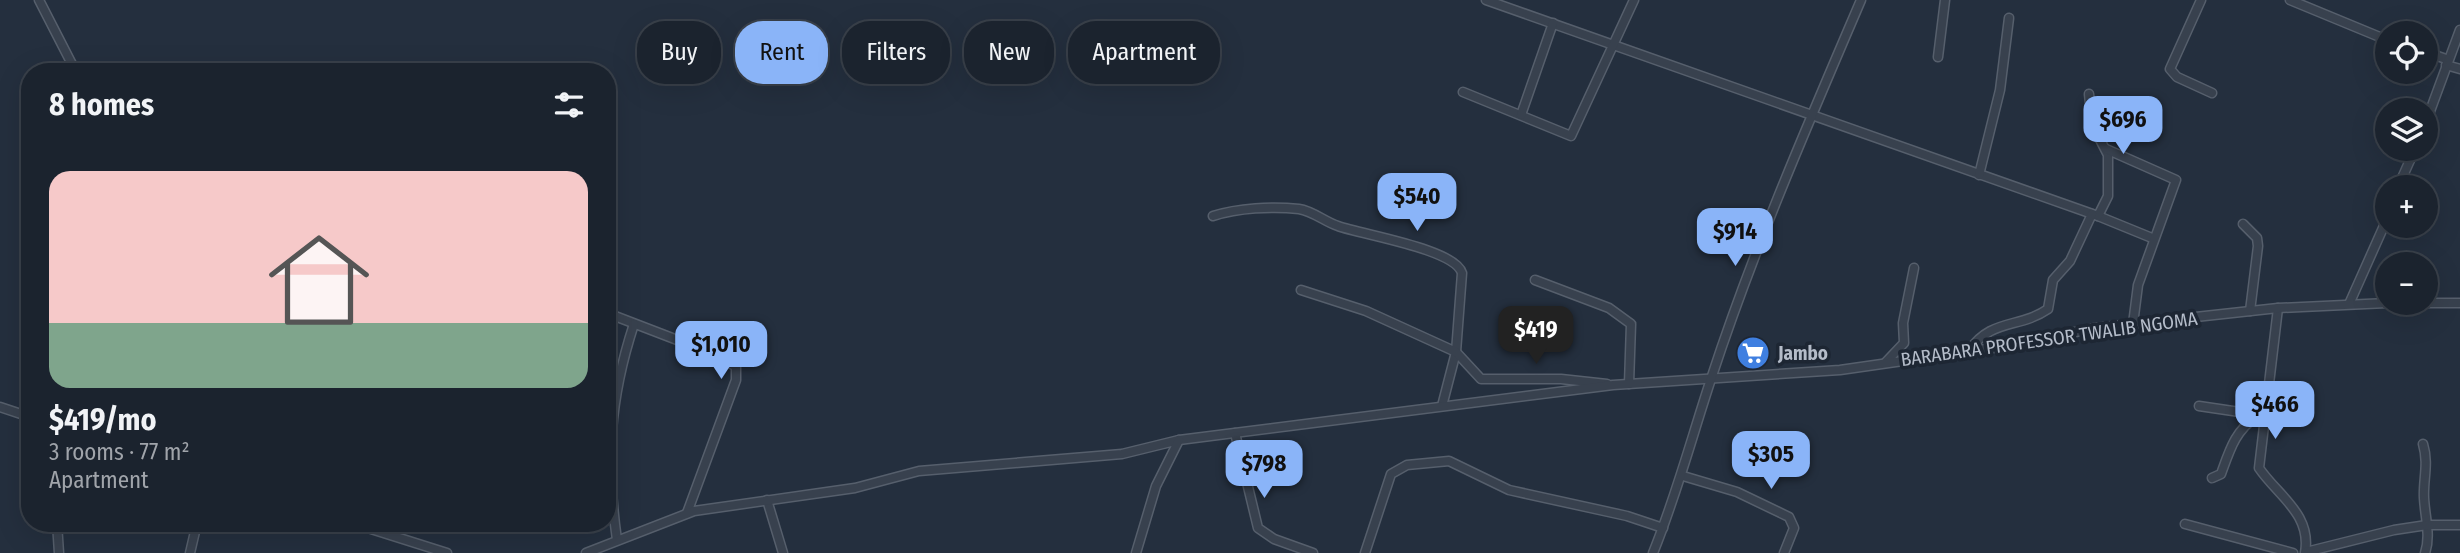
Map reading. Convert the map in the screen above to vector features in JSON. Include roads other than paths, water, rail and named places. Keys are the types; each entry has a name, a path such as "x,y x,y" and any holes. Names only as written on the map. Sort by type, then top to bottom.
{"street":[{"path":"39,0 71,63"},
{"path":"1486,0 2095,215 2152,238"},
{"path":"1463,92 1567,135 1574,134 1633,0"},
{"path":"1653,553 1683,476 1711,378 1771,212 1861,0"},
{"path":"1938,57 1945,0"},
{"path":"2201,0 2170,69 2178,77 2212,93"},
{"path":"2290,0 2375,35"},
{"path":"1979,175 2000,90 2009,19"},
{"path":"1521,115 1553,23"},
{"path":"2434,98 2460,30"},
{"path":"2438,58 2460,69"},
{"path":"1969,351 1989,330 2032,321 2049,308 2053,280 2070,261 2109,192 2106,149 2092,124 2089,94"},
{"path":"2106,149 2143,167 2175,177 2138,285 2133,324"},
{"path":"1213,216 1225,212 1302,209 1334,225 1447,257 1458,264 1462,272 1456,352 1442,406"},
{"path":"2244,224 2257,239 2258,246 2250,311"},
{"path":"2350,302 2379,238"},
{"path":"1884,364 1895,356 1904,343 1903,323 1914,268"},
{"path":"1535,280 1609,308 1630,324 1629,384"},
{"path":"1301,290 1366,311 1456,352 1481,379 1561,379 1613,385"},
{"name":"BARABARA PROFESSOR TWALIB NGOMA","path":"1613,385 1827,371 2133,324 2278,308 2375,303"},
{"path":"2438,303 2460,303"},
{"path":"2278,308 2260,415 2259,468 2294,508 2305,526 2305,553 2427,525 2460,526"},
{"path":"616,317 719,356 732,362 738,371 687,513"},
{"path":"616,394 634,324"},
{"path":"586,553 687,513 855,488 919,471 1122,454 1179,440 1442,406 1546,396 1613,385"},
{"path":"2199,406 2260,415"},
{"path":"0,407 21,414"},
{"path":"2211,478 2221,474 2233,439 2244,425 2260,415"},
{"path":"1235,433 1258,528 1274,539 1312,553"},
{"path":"1136,553 1156,486 1179,440"},
{"path":"2423,444 2428,469 2424,495 2428,542 2425,553"},
{"path":"1364,553 1395,470 1407,465 1448,460 1509,490 1627,516 1663,528"},
{"path":"1683,476 1737,492 1789,517 1794,528 1784,553"},
{"path":"767,500 783,553"},
{"path":"2185,524 2293,553"},
{"path":"58,532 59,553"},
{"path":"190,553 195,532"},
{"path":"380,532 447,553"},
{"path":"616,532 617,540"}],"place":[{"name":"Jambo","path":"1753,353"}]}
